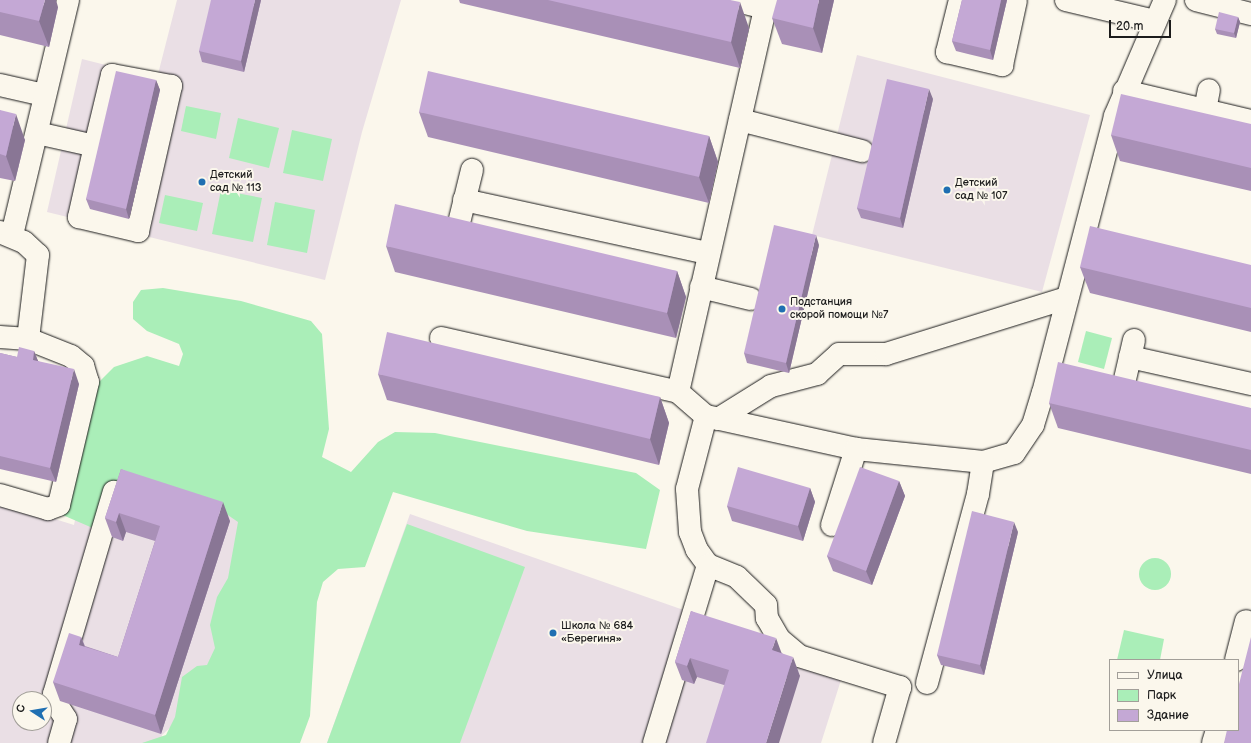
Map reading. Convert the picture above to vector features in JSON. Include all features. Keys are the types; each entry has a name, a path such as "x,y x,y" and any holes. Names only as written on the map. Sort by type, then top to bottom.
{"lane":[{"path":"28,339 38,255 6,233 37,133 44,95 68,0"},
{"path":"678,392 708,253 766,4 733,0"},
{"path":"960,0 948,52 1002,65 1016,0"},
{"path":"1066,0 1155,21"},
{"path":"441,338 678,392 712,418 856,449 983,462 1014,453 1033,424 1124,91 1165,0"},
{"path":"1196,0 1251,14"},
{"path":"112,75 171,86 138,231 80,217 95,146 112,75"},
{"path":"0,85 44,95"},
{"path":"1124,91 1207,100 1251,121"},
{"path":"740,120 862,151"},
{"path":"37,133 95,146"},
{"path":"457,231 472,170"},
{"path":"464,200 708,253"},
{"path":"701,287 751,299"},
{"path":"884,743 900,687 799,656 779,639 767,618 766,605 737,577 708,566 690,532 687,509 687,488 712,418 771,386 816,374 839,354 886,354 1067,298"},
{"path":"0,337 28,339 71,356 83,366 88,382 59,504 48,508 0,495"},
{"path":"1125,379 1132,348 1251,384"},
{"path":"832,524 856,449"},
{"path":"927,683 978,494 983,462"},
{"path":"59,743 66,719 55,702 54,694 114,492"},
{"path":"654,743 708,566"},
{"path":"1236,659 1246,622"},
{"path":"1213,743 1217,731"}],"shaded area":[{"name":"Детский сад № 113","path":"177,0 401,0 362,132 325,280 47,212 82,59 157,78"},
{"name":"Детский сад № 107","path":"857,55 1090,115 1042,292 812,235"},
{"path":"95,421 312,474 222,681 162,735 161,743 0,743 0,502 74,525"},
{"name":"Школа № 684 «Берегиня»","path":"410,514 695,614 775,650 815,673 841,680 821,743 327,743"}],"green space":[{"path":"186,106 221,113 216,139 181,131"},
{"path":"238,118 279,128 269,168 229,158"},
{"path":"292,130 332,139 323,181 283,173"},
{"path":"221,190 262,198 253,242 212,234"},
{"path":"165,195 203,203 197,231 159,223"},
{"path":"275,202 315,210 307,253 267,245"},
{"path":"163,288 241,301 311,321 322,334 329,429 322,457 351,472 378,442 395,432 435,433 636,473 660,490 646,549 527,531 393,492 365,567 338,569 323,582 317,602 310,716 300,743 142,743 166,735 175,717 182,677 197,666 207,665 215,648 210,625 217,597 228,578 238,522 222,511 131,482 95,529 58,513 92,389 114,367 147,356 179,366 183,354 179,344 147,331 133,319 133,302 141,290"},
{"path":"1086,331 1112,338 1104,369 1078,362"},
{"path":"407,524 525,567 460,743 327,743"},
{"path":"1155,558 1166,563 1171,574 1166,585 1155,590 1144,585 1139,574 1144,563"},
{"path":"1124,630 1164,639 1160,659 1117,659"}],"building":[{"path":"0,0 45,0 39,21 0,12"},
{"path":"211,0 255,0 241,61 199,51"},
{"path":"548,0 730,0 740,2 731,42"},
{"path":"777,0 819,0 813,28 772,18"},
{"path":"962,0 1001,0 990,50 952,41"},
{"path":"1219,12 1238,17 1234,33 1215,29"},
{"path":"116,71 156,80 126,209 86,199"},
{"path":"428,71 709,136 699,177 419,112"},
{"path":"887,79 929,89 900,218 857,208"},
{"path":"1121,94 1251,124 1251,168 1111,135"},
{"path":"0,110 16,114 6,156 0,154"},
{"path":"395,204 677,271 667,313 386,246"},
{"name":"Подстанция скорой помощи №7","path":"774,225 816,235 786,363 744,353"},
{"path":"1090,226 1251,265 1251,308 1080,267"},
{"path":"387,332 660,397 650,439 378,374"},
{"path":"19,347 34,351 33,360 74,369 50,468 0,456 0,353 17,357"},
{"path":"1058,362 1251,408 1251,450 1049,403"},
{"path":"738,467 810,488 798,526 727,506"},
{"path":"860,467 899,481 866,571 827,556"},
{"path":"121,469 223,502 155,715 53,682 69,633 81,637 79,645 118,657 160,526 119,513 116,522 105,518"},
{"path":"972,511 1014,522 980,665 937,655"},
{"path":"691,611 776,638 772,650 793,657 766,743 706,743 729,670 690,658 687,666 675,662"},
{"path":"1251,637 1251,743 1224,743 1227,731 1239,731 1239,684"}],"place":[{"name":"Детский сад № 113","path":"202,182"},
{"name":"Детский сад № 107","path":"947,190"},
{"name":"Подстанция скорой помощи №7","path":"782,309"},
{"name":"Школа № 684 «Берегиня»","path":"553,633"}]}
